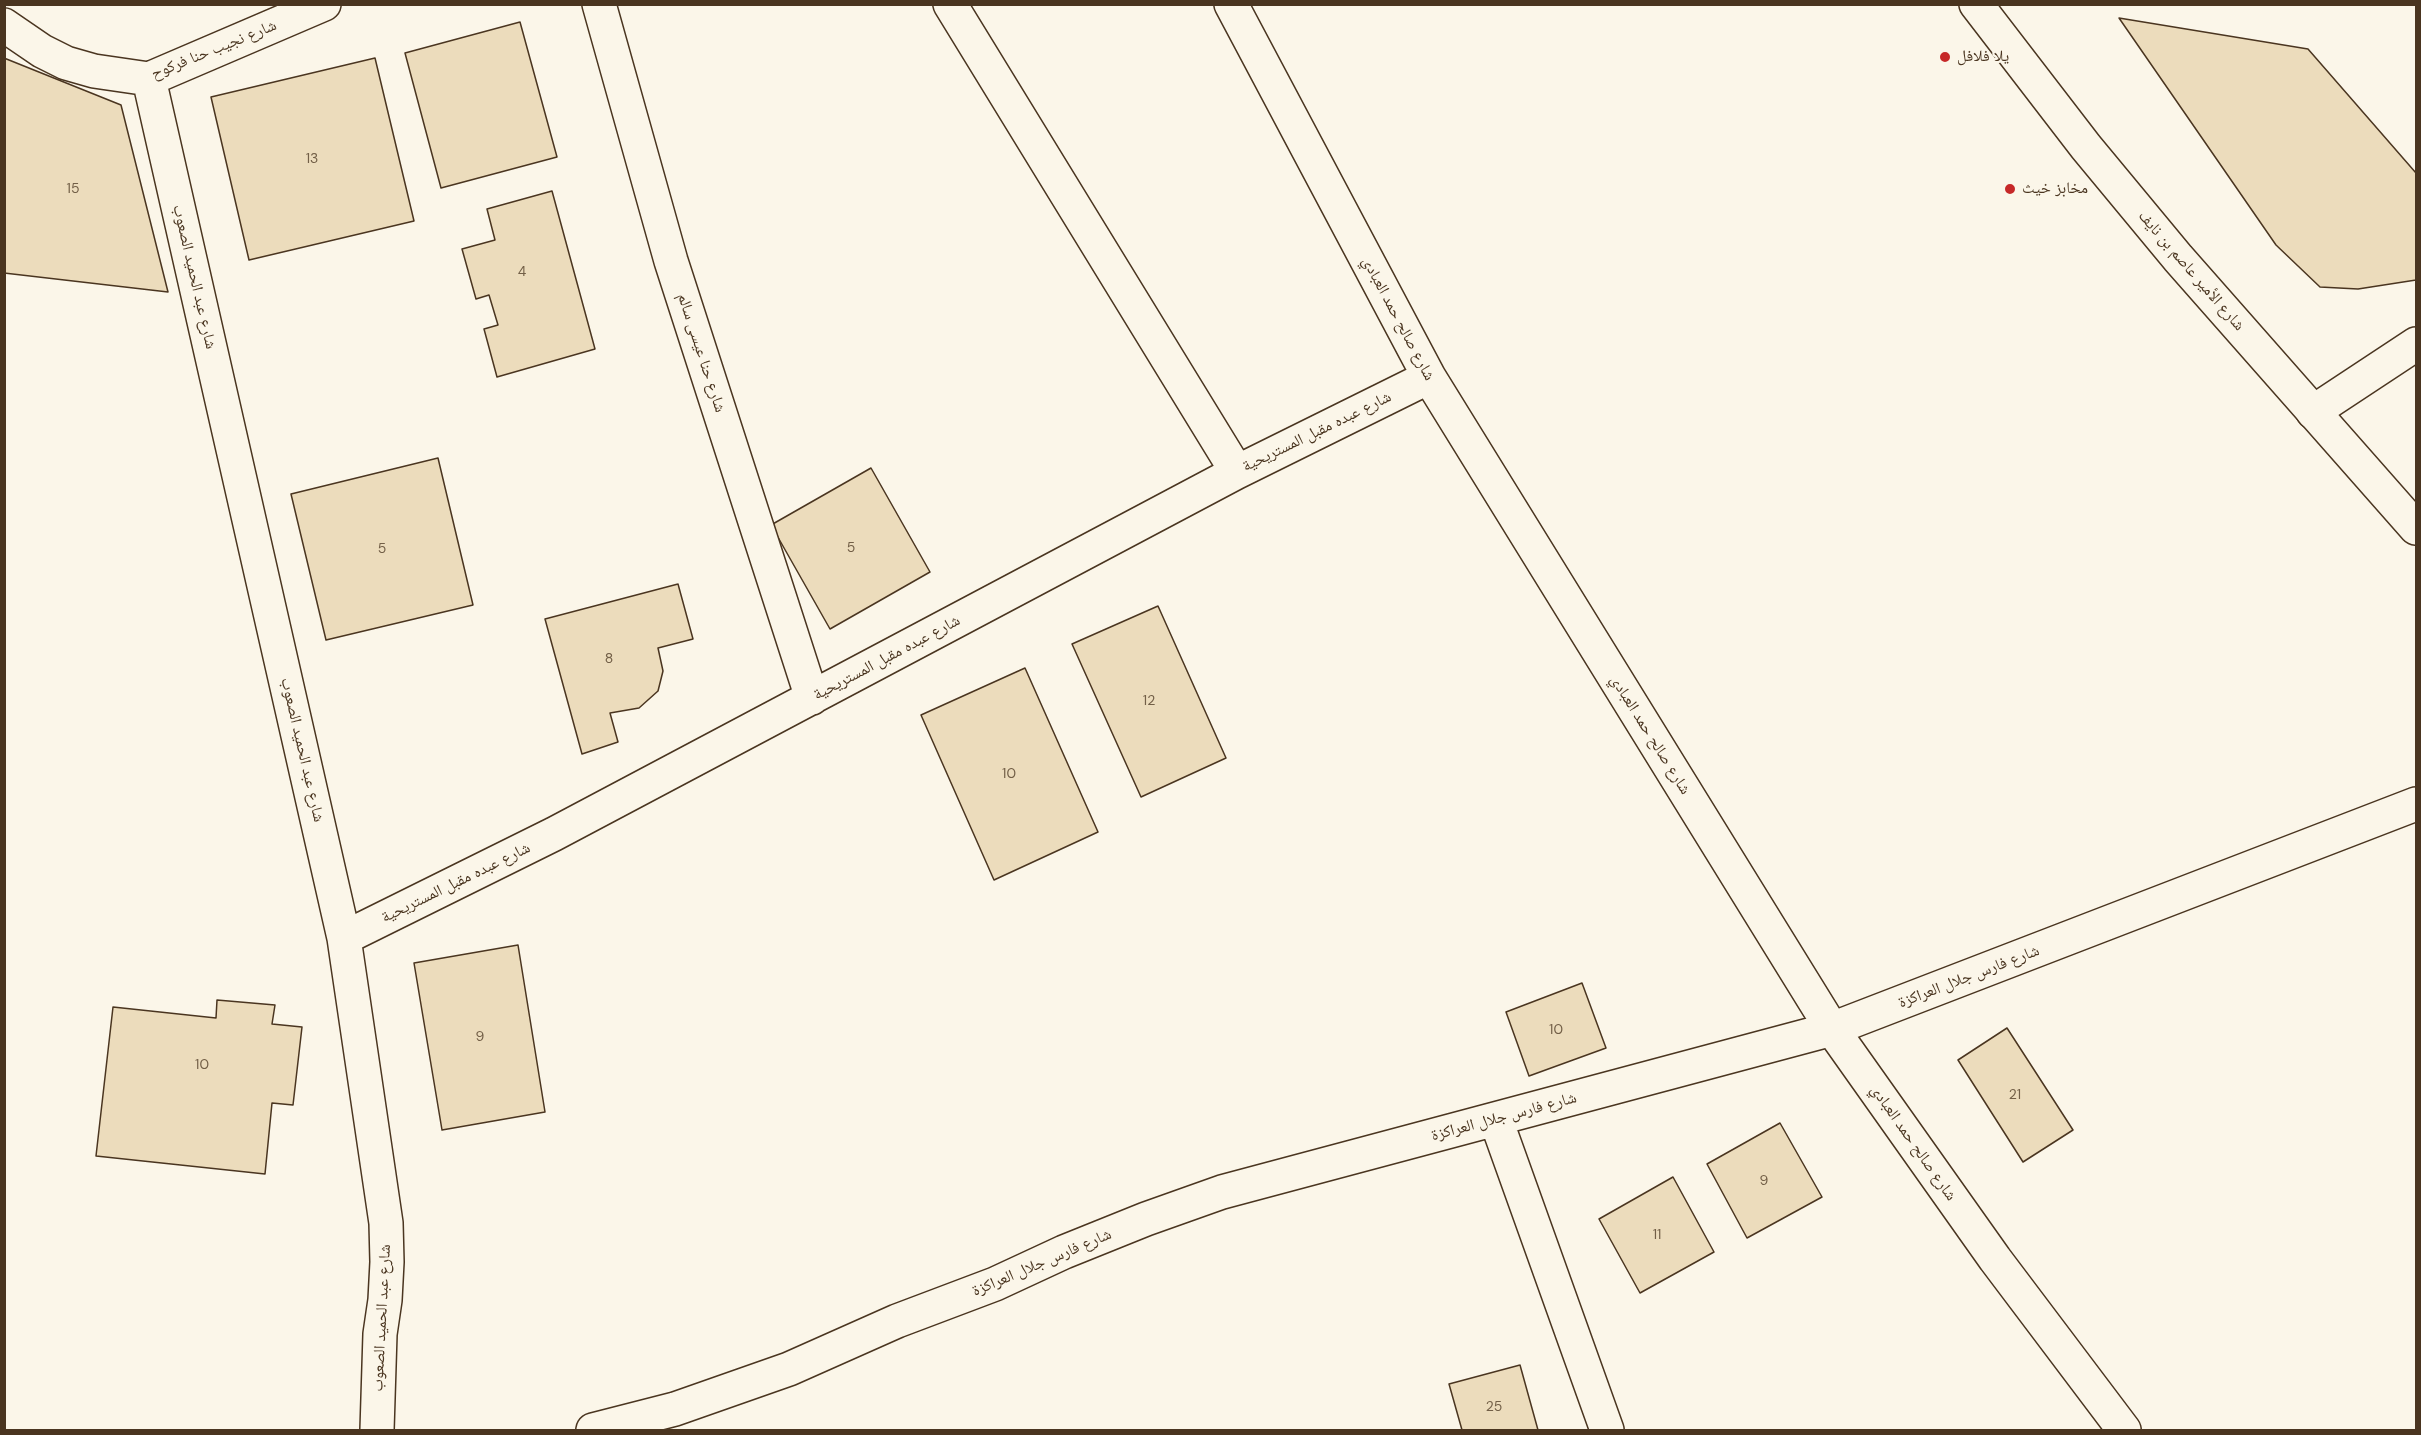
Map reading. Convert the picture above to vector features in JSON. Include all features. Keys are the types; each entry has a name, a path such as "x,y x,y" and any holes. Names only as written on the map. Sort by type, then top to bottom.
{"street":[{"name":"شارع نجيب حنا فركوح","path":"4,25 42,51 66,63 94,71 148,79 324,4"},
{"name":"شارع حنا عيسى سالم","path":"599,4 671,261 812,698"},
{"path":"950,4 1237,471"},
{"name":"شارع صالح حمد العبادي","path":"1231,4 1429,377 1832,1029 1995,1259 2124,1431"},
{"name":"شارع الأمير عاصم بن نايف","path":"1976,4 2108,173 2178,258 2416,528"},
{"name":"شارع عبد الحميد الصعوب","path":"148,79 344,938 386,1223 387,1262 380,1334 377,1431"},
{"path":"2313,412 2416,344"},
{"name":"شارع عبده مقبل المستريحية","path":"344,938 554,834 1237,471 1429,377"},
{"name":"شارع فارس جلال العراكزة","path":"593,1431 675,1409 789,1369 897,1321 995,1284 1064,1252 1222,1192 1832,1029 2416,804"},
{"path":"1496,1119 1607,1431"}],"building":[{"path":"2119,18 2308,49 2416,173 2416,280 2358,289 2320,287 2276,245"},
{"path":"520,22 557,157 441,188 405,53"},
{"path":"4,58 121,105 168,292 4,273"},
{"path":"375,58 414,221 249,260 211,97"},
{"path":"552,191 595,349 497,377 484,329 498,325 489,295 476,299 462,249 495,240 487,209"},
{"path":"438,458 473,605 326,640 291,494"},
{"path":"871,468 930,572 830,629 771,525"},
{"path":"678,584 693,639 658,648 663,671 658,691 639,708 610,713 618,742 582,754 545,619"},
{"path":"1158,606 1226,758 1141,797 1072,644"},
{"path":"1025,668 1098,832 994,880 921,715"},
{"path":"518,945 545,1112 442,1130 414,963"},
{"path":"1582,983 1606,1048 1529,1076 1506,1012"},
{"path":"217,1000 275,1005 272,1024 302,1027 293,1105 272,1103 265,1174 96,1156 113,1007 216,1018"},
{"path":"2007,1028 2073,1130 2023,1162 1958,1060"},
{"path":"1780,1123 1822,1197 1747,1238 1707,1164"},
{"path":"1673,1177 1714,1252 1640,1293 1599,1219"},
{"path":"1520,1365 1538,1430 1462,1430 1449,1384"}],"place":[{"name":"يلا فلافل","path":"1945,57"},
{"name":"مخابز خيث","path":"2010,189"}]}
